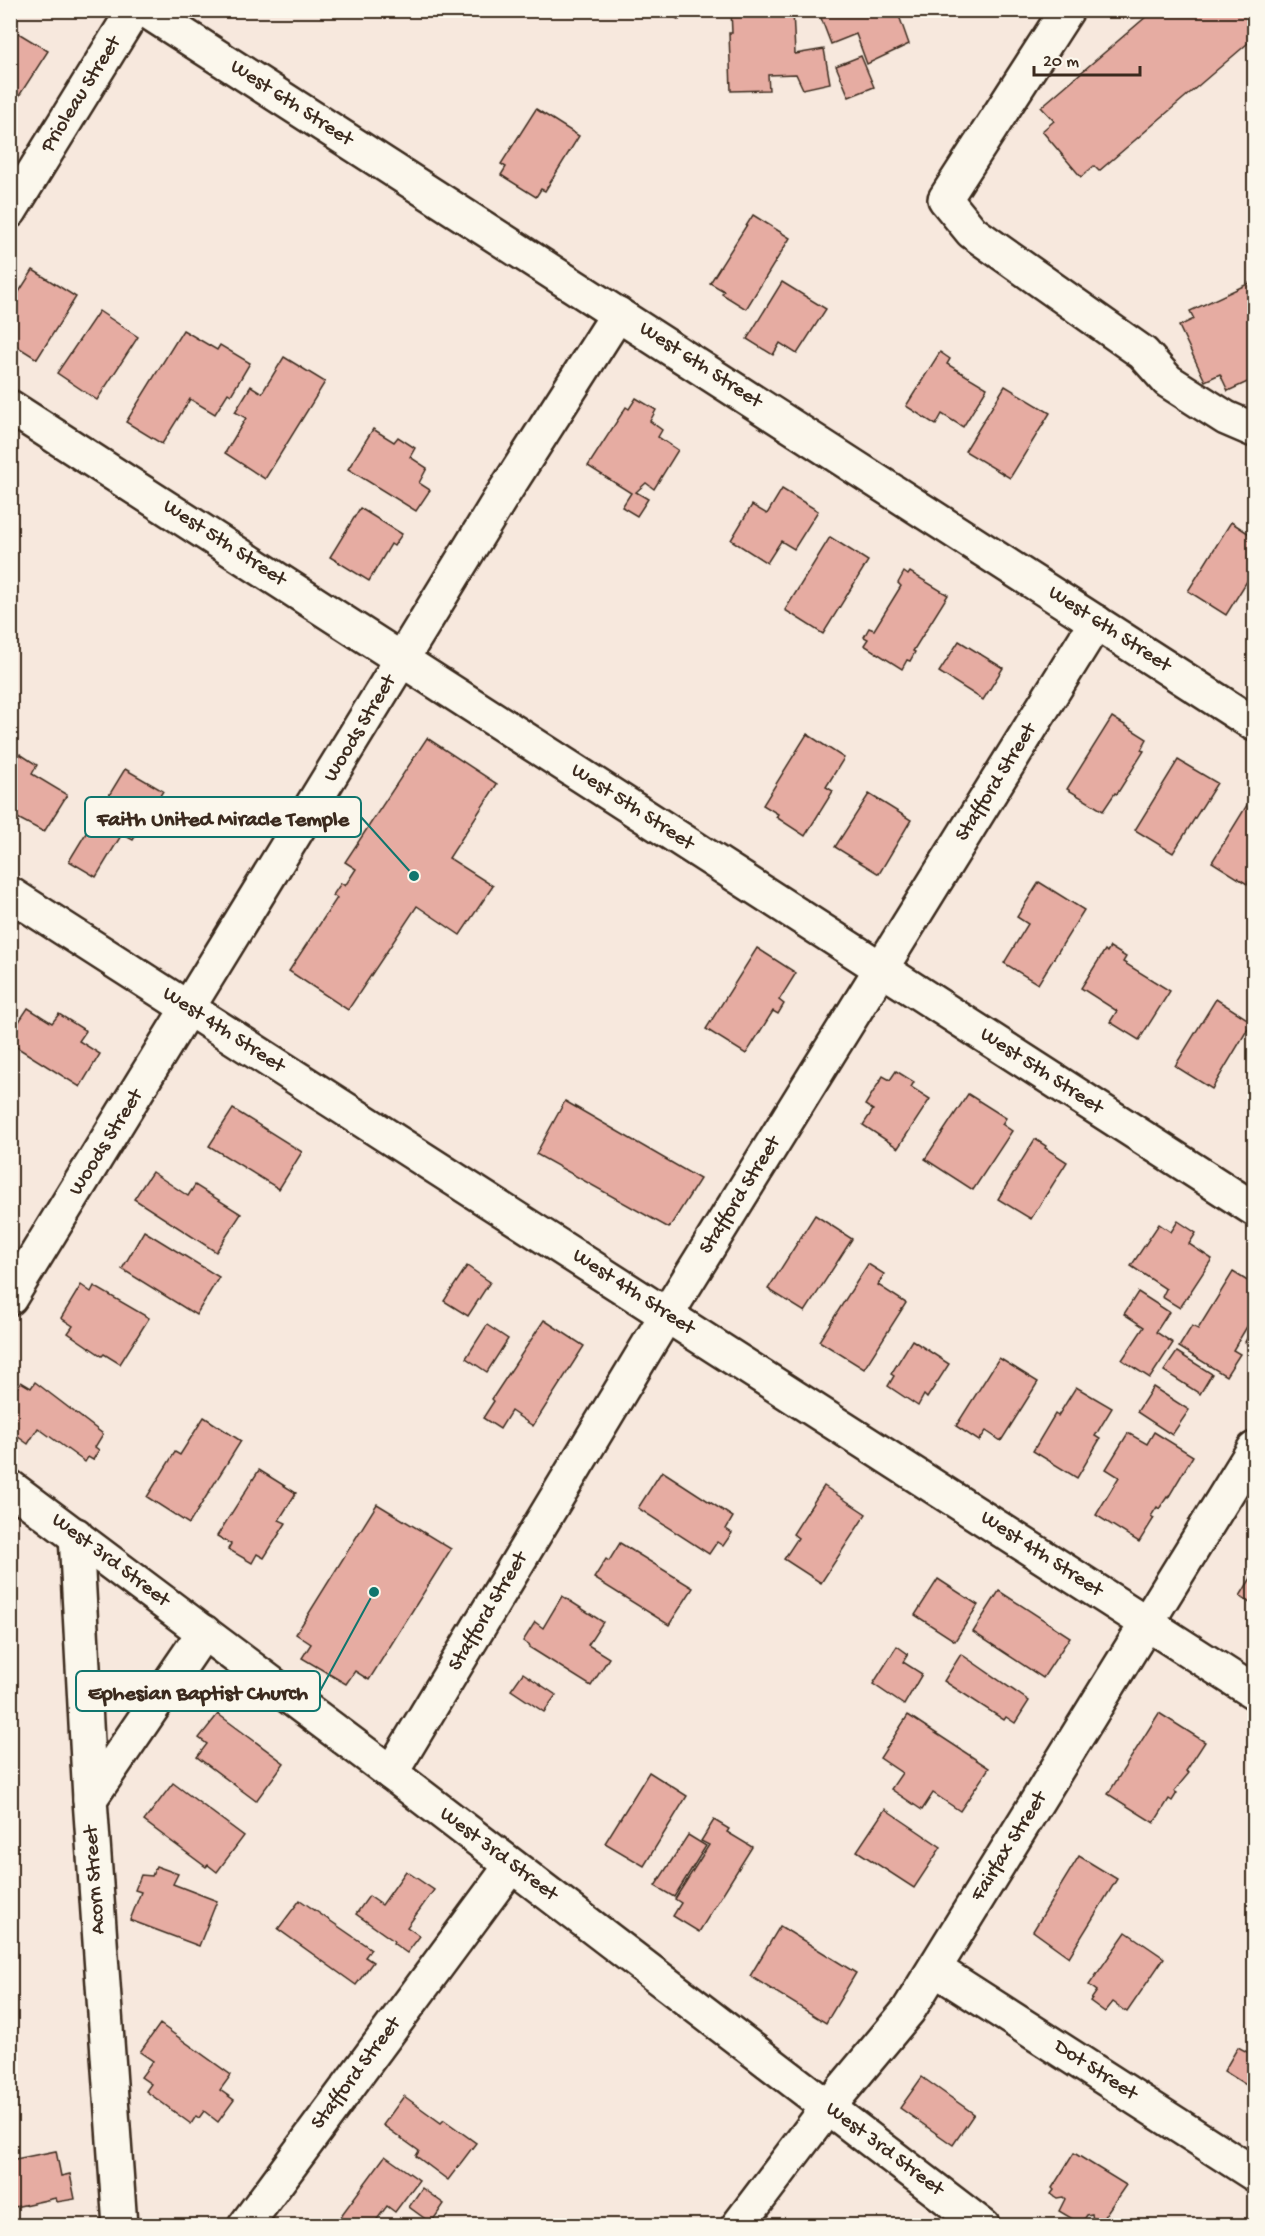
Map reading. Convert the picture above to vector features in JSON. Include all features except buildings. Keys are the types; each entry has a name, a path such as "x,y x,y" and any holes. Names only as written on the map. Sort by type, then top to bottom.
{"street":[{"name":"Prioleau Street","path":"10,211 134,10"},
{"name":"West 6th Street","path":"145,10 1254,723"},
{"path":"1067,10 945,199 972,232 1143,353 1168,381 1226,418 1254,430"},
{"name":"Woods Street","path":"10,1298 189,1010 500,499 618,314"},
{"name":"West 5th Street","path":"10,407 1254,1209"},
{"name":"Stafford Street","path":"391,1773 667,1314 1096,622"},
{"name":"West 4th Street","path":"10,894 1254,1692"},
{"name":"Fairfax Street","path":"738,2226 828,2107 908,2011 1254,1449"},
{"name":"West 3rd Street","path":"10,1486 391,1773 983,2226"},
{"name":"Acorn Street","path":"76,1535 90,1799 120,2226"},
{"path":"90,1799 204,1632"},
{"name":"Stafford Street","path":"245,2226 512,1866"},
{"name":"Dot Street","path":"935,1969 1254,2174"}],"place":[{"name":"Faith United Miracle Temple","path":"414,876"},
{"name":"Ephesian Baptist Church","path":"374,1592"}]}
